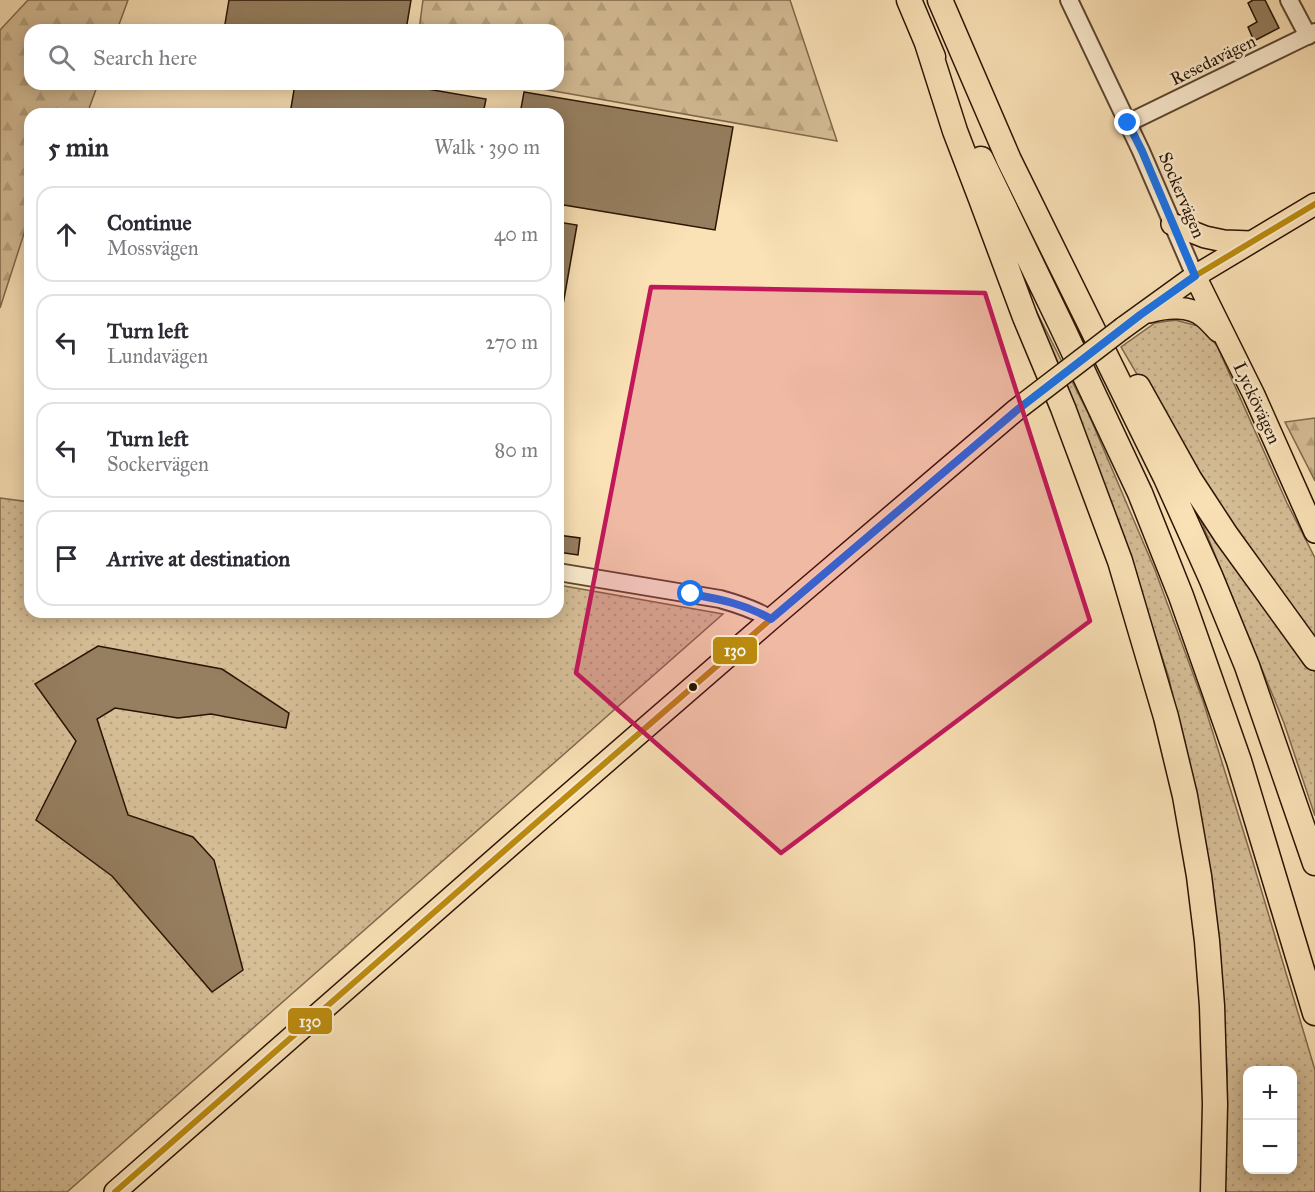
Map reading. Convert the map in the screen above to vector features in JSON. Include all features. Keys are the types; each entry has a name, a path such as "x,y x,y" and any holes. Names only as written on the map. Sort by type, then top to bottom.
{"highway":[{"path":"909,0 989,178 1140,493 1181,596 1239,761 1315,1013"},
{"path":"940,0 1009,160 1166,478 1211,578 1247,666 1315,863"},
{"path":"927,43 955,131 1025,317 1071,428 1120,561 1166,717 1185,796 1199,876 1207,941 1214,1082 1213,1192"},
{"path":"1009,160 1190,480 1226,535 1315,658"}],"main road":[{"path":"115,1192 535,823 1017,410 1140,315 1195,276 1315,204"},
{"path":"1172,224 1205,237 1224,241 1251,242"},
{"name":"Lyckövägen","path":"1195,276 1254,395 1315,532"},
{"path":"1140,315 1161,308 1203,315 1233,352"}],"street":[{"name":"Sockervägen","path":"1069,0 1142,151 1195,276"},
{"path":"1289,0 1311,34"},
{"name":"Resedavägen","path":"1128,123 1311,34"},
{"path":"564,573 720,599 756,610 771,619"}],"highlighted area":[{"path":"651,287 985,293 1090,621 781,853 576,673"}],"green space":[{"path":"28,0 128,0 119,24 24,24 24,90 96,90 89,108 24,108 24,234 0,308 0,30"},
{"path":"423,0 790,0 837,141 548,90 564,90 564,24 420,24"},
{"path":"1018,275 1089,415 1155,570 1203,701 1315,1070 1315,1192 1224,1192 1227,1069 1213,903 1169,678 1118,522"},
{"path":"1175,320 1202,327 1217,346 1287,503 1315,558 1315,641 1198,479 1121,347 1155,323"},
{"path":"1315,418 1315,481 1285,422"},
{"path":"0,498 24,501 24,618 564,618 564,586 723,614 67,1192 0,1192"},
{"path":"1193,501 1315,672 1315,816 1284,723"}],"building":[{"path":"229,0 411,0 407,24 225,24"},
{"path":"1253,0 1265,0 1279,28 1254,41 1248,27 1257,22 1248,3"},
{"path":"294,90 433,90 486,99 484,108 291,108"},
{"path":"524,92 733,127 715,230 564,205 564,108 521,108"},
{"path":"564,223 577,225 564,299"},
{"path":"564,536 580,538 578,555 564,553"},
{"path":"98,646 222,669 289,713 286,728 211,714 178,718 115,708 97,719 128,815 193,837 214,860 243,970 212,992 112,876 36,820 76,741 35,684"}],"transit line":[{"name":"130","path":"115,1192 544,816 1016,410 1195,276 1315,204"}],"route":[{"path":"691,594 736,603 756,610 771,619 1017,410 1140,315 1195,276 1128,123"}]}
